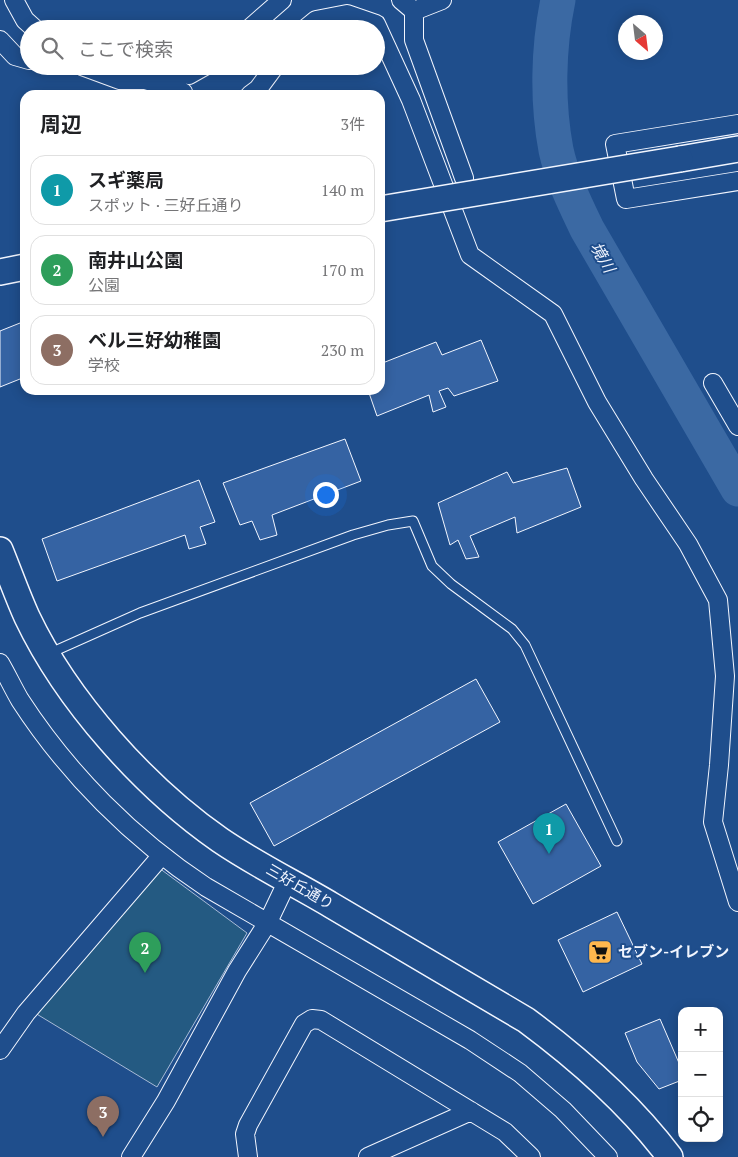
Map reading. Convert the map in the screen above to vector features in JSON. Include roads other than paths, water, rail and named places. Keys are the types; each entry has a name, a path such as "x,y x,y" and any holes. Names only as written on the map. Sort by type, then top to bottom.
{"street":[{"path":"14,0 25,20"},
{"path":"259,20 282,0"},
{"path":"442,0 408,6 414,40 464,178"},
{"path":"316,20 347,14 364,20"},
{"path":"0,40 15,56 20,57"},
{"path":"385,44 411,100 470,255 553,314 597,402 644,479 688,544 718,600 725,676 713,822 738,902"},
{"path":"106,75 120,80 145,80 175,90"},
{"path":"187,90 189,75"},
{"path":"258,90 269,75"},
{"path":"738,124 615,144 626,199 738,180"},
{"path":"385,208 738,149"},
{"path":"0,272 20,268"},
{"path":"713,383 738,426"},
{"name":"三好丘通り","path":"0,550 28,618 48,654 82,704 115,746 173,804 246,857 526,1020 560,1045 601,1082 642,1122 670,1157"},
{"path":"0,663 20,699 97,798 176,868 470,1040 520,1073 563,1110 608,1157"},
{"path":"0,1050 26,1013 162,855"},
{"path":"131,1157 166,1101 237,971 268,922 288,880"},
{"path":"248,1157 245,1134 248,1125 304,1024 312,1019 321,1020 472,1111 505,1132 531,1157"},
{"path":"368,1157 472,1111"}],"lane":[{"path":"48,654 140,613 353,534 413,521 432,566 451,584 512,629 525,645 617,841"}],"waterway":[{"name":"境川","path":"558,0 552,37 550,94 556,150 565,181 587,229 738,489"}],"place":[{"name":"スギ薬局","path":"549,854"},
{"name":"セブン-イレブン","path":"600,952"},
{"name":"南井山公園","path":"145,973"},
{"name":"ベル三好幼稚園","path":"103,1137"}]}
